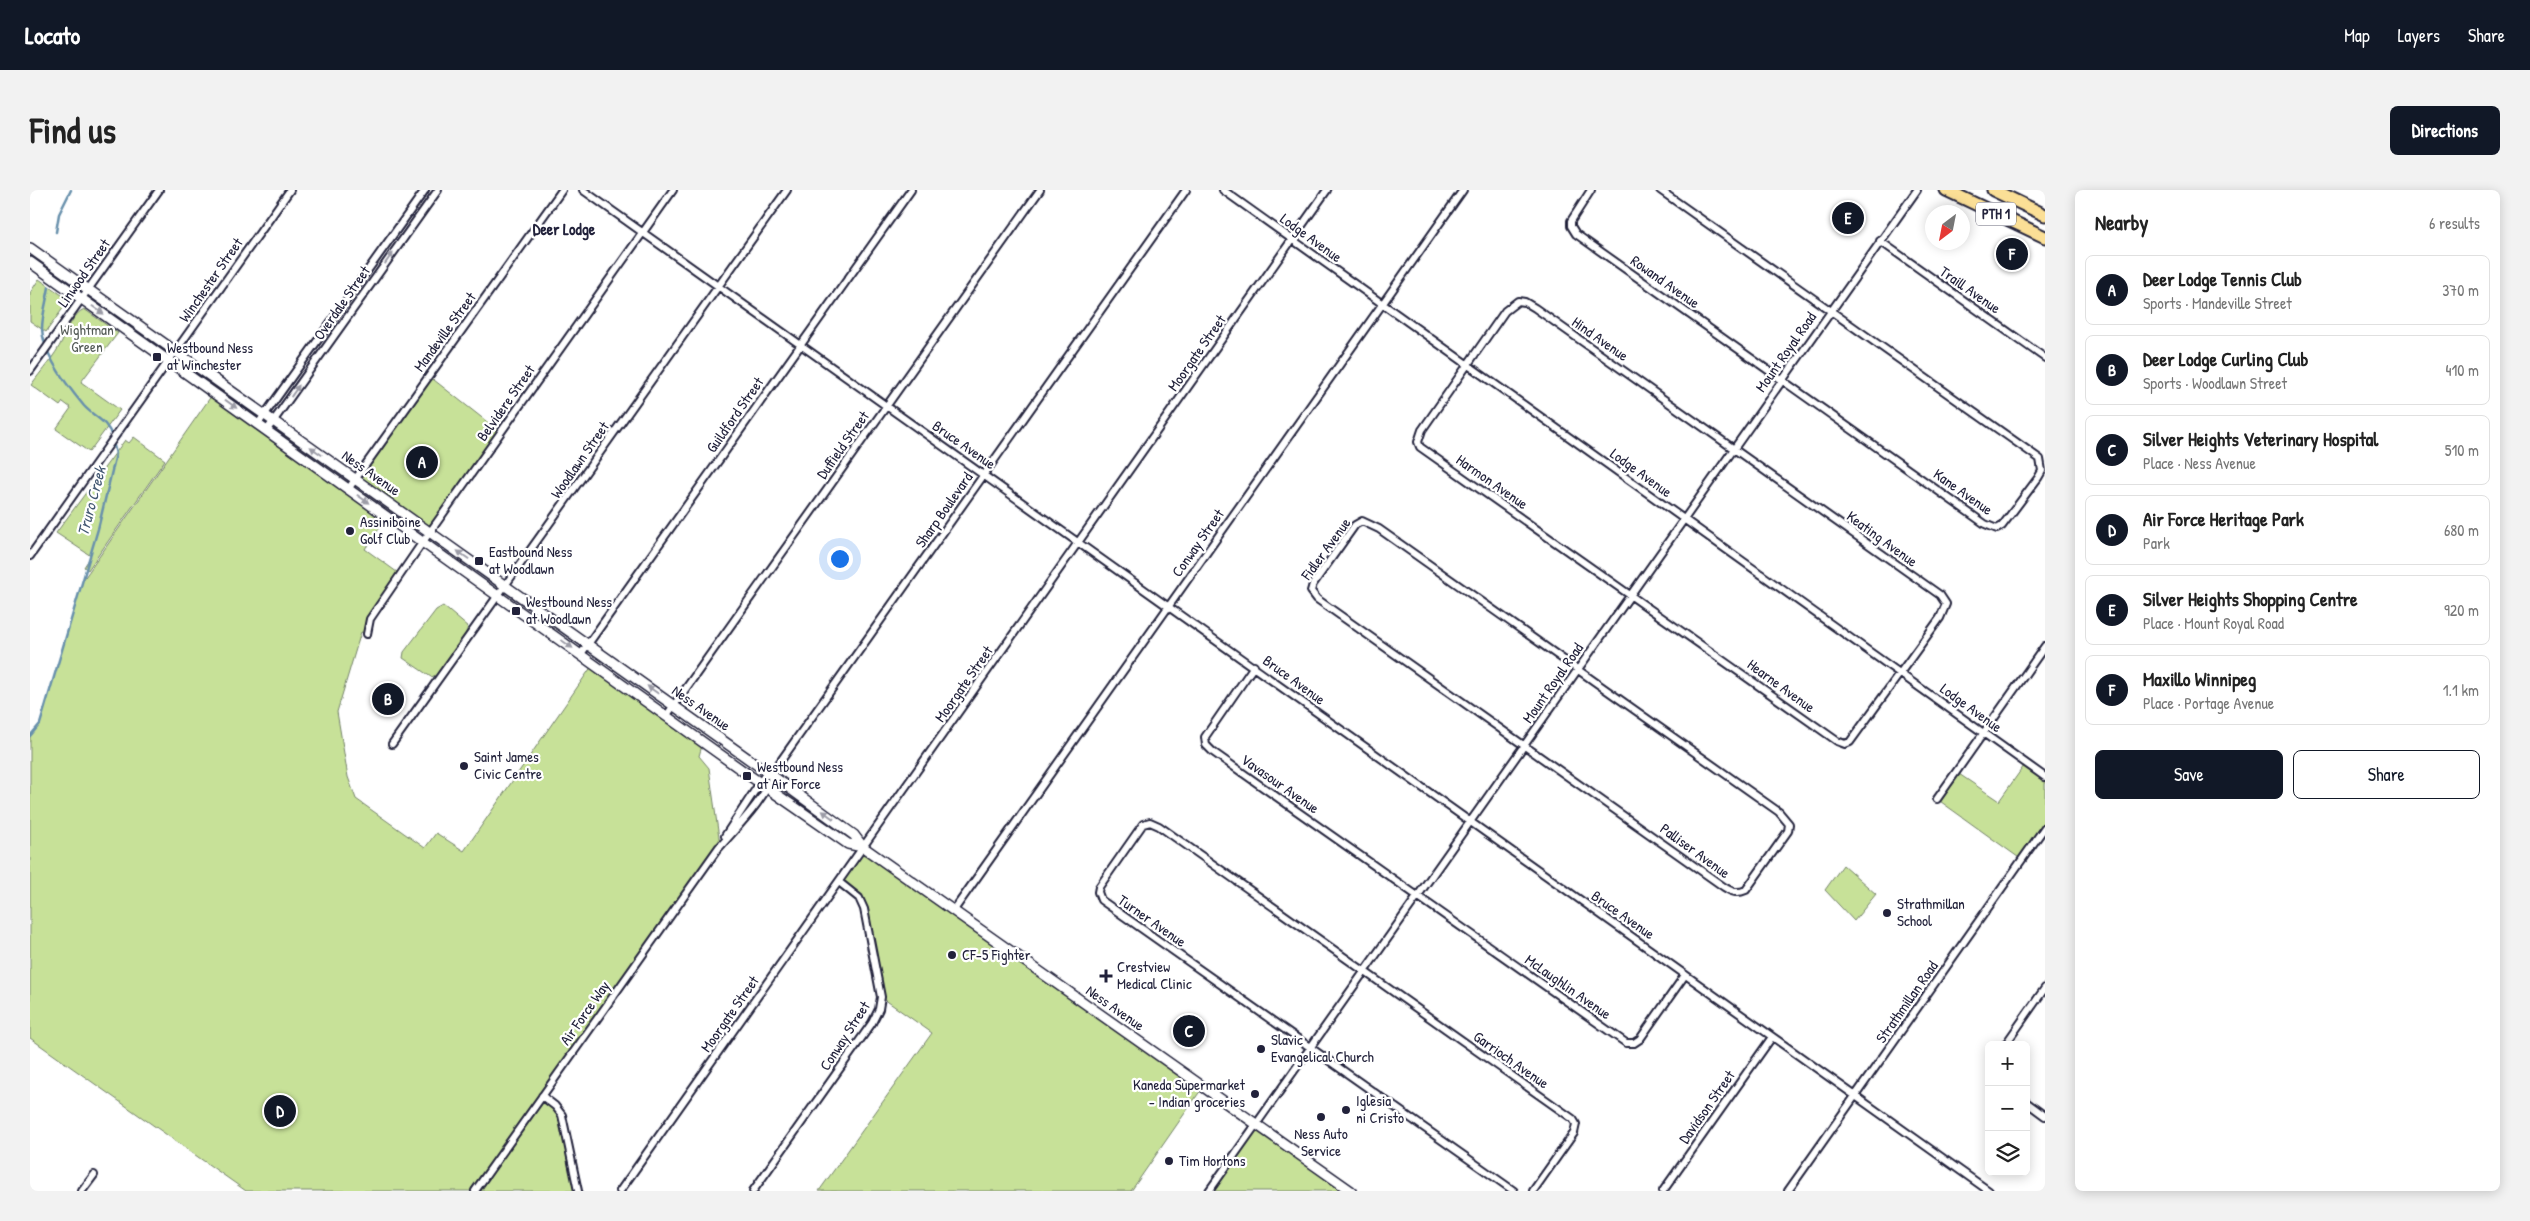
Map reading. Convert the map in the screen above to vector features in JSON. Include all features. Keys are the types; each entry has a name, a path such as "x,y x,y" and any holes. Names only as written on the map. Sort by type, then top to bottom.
{"highway":[{"name":"PTH 1","path":"1946,190 2045,237"},
{"name":"PTH 1","path":"1993,190 2045,215"}],"main road":[{"name":"Ness Avenue","path":"30,248 772,773 854,835 864,847 1351,1191"},
{"name":"Ness Avenue","path":"30,262 763,785 848,844 864,847"}],"street":[{"name":"Linwood Street","path":"32,368 159,190"},
{"name":"Winchester Street","path":"30,556 290,190"},
{"name":"Overdale Street","path":"258,424 425,190"},
{"name":"Overdale Street","path":"267,430 438,190"},
{"name":"Mandeville Street","path":"349,488 562,190"},
{"name":"Bruce Avenue","path":"584,190 1989,1191"},
{"name":"Belvidere Street","path":"367,634 370,619 423,542 673,190"},
{"name":"Woodlawn Street","path":"392,744 787,190"},
{"name":"Guildford Street","path":"581,654 911,190"},
{"name":"Duffield Street","path":"667,715 1040,190"},
{"name":"Sharp Boulevard","path":"772,773 1186,190"},
{"name":"Lodge Avenue","path":"1223,190 2045,777"},
{"name":"Moorgate Street","path":"620,1191 1327,190"},
{"name":"Conway Street","path":"954,910 1463,190"},
{"name":"Rowand Avenue","path":"1591,190 1571,221 1570,226 1576,234 1782,379"},
{"path":"1660,190 1831,311"},
{"name":"Mount Royal Road","path":"1209,1191 1917,190"},
{"name":"Traill Avenue","path":"1880,241 2045,358"},
{"name":"Hind Avenue","path":"1468,365 1512,304 1518,301 1525,302 1734,448"},
{"name":"Kane Avenue","path":"1782,379 1991,527 1997,529 2002,526 2038,478 2042,471 2040,459 1831,311"},
{"name":"Harmon Avenue","path":"1468,365 1422,430 1418,442 1420,447 1631,594"},
{"name":"Keating Avenue","path":"1734,448 1940,595 1946,604 1944,611 1900,674"},
{"name":"Fidler Avenue","path":"1525,744 1317,599 1312,591 1314,584 1355,525 1362,521 1370,523 1578,669"},
{"name":"Hearne Avenue","path":"1631,594 1831,737 1844,744 1854,738 1900,674"},
{"path":"1937,799 2045,646"},
{"name":"Vavasour Avenue","path":"1254,666 1208,732 1204,739 1206,745 1213,752 1418,896"},
{"name":"Palliser Avenue","path":"1525,744 1731,892 1739,893 1746,890 1774,853 1788,831 1789,824 1779,812 1578,669"},
{"name":"Air Force Way","path":"475,1191 772,773"},
{"name":"Turner Avenue","path":"1310,1048 1101,900 1098,894 1099,887 1139,829 1147,823 1159,826 1364,972"},
{"name":"Strathmillan Road","path":"1788,1191 2045,827"},
{"name":"Conway Street","path":"753,1191 872,1023 879,1009 881,997 864,909 859,898 839,882"},
{"name":"McLaughlin Avenue","path":"1418,896 1629,1044 1636,1043 1640,1039 1685,975"},
{"name":"Garrioch Avenue","path":"1364,972 1575,1122 1576,1127 1572,1135 1533,1191"},
{"path":"2008,1041 2045,988"},
{"path":"2038,997 2045,1002"},
{"name":"Davidson Street","path":"1663,1191 1772,1037"},
{"path":"1310,1048 1514,1191"},
{"path":"542,1096 555,1106 562,1116 578,1191"},
{"path":"2030,1105 2045,1116"},
{"path":"83,1191 94,1174"}],"green space":[{"path":"39,279 69,300 46,332 30,321 30,293"},
{"name":"Wightman Green","path":"84,309 118,333 81,382 120,410 89,452 56,429 71,408 63,402 60,406 31,385 56,352 73,319"},
{"path":"429,376 500,432 430,532 355,479"},
{"name":"Assiniboine Golf Club","path":"214,392 388,516 365,549 401,575 370,619 367,634 361,632 337,712 348,777 356,799 425,848 436,833 464,851 594,663 703,742 699,756 709,768 720,845 542,1095 558,1109 578,1191 246,1191 30,1038 30,736 40,724 83,580"},
{"path":"134,437 165,460 88,570 84,567 91,556 56,533 125,440 129,443"},
{"path":"443,606 468,627 464,638 437,675 431,677 403,658 404,652 436,610"},
{"path":"2026,763 2045,777 2045,827 2022,860 1937,799 1956,772 1999,801"},
{"path":"863,847 1203,1087 1131,1191 819,1191 932,1033 881,997 862,902 839,882"},
{"path":"1843,865 1876,894 1854,921 1825,890"},
{"path":"1255,1124 1350,1191 1209,1191"}],"waterway":[{"name":"Truro Creek","path":"56,232 59,214 71,190"},
{"name":"Truro Creek","path":"49,287 42,329 47,349 71,390 84,406 104,423 112,437"},
{"name":"Truro Creek","path":"30,736 40,724 98,529 116,454 113,442"}],"place":[{"name":"Silver Heights Shopping Centre","path":"1848,218"},
{"name":"Maxillo Winnipeg","path":"2012,254"},
{"name":"Westbound Ness at Winchester","path":"157,357"},
{"name":"Deer Lodge Tennis Club","path":"422,462"},
{"name":"Assiniboine Golf Club","path":"350,531"},
{"name":"Eastbound Ness at Woodlawn","path":"479,561"},
{"name":"Westbound Ness at Woodlawn","path":"516,611"},
{"name":"Deer Lodge Curling Club","path":"388,699"},
{"name":"Saint James Civic Centre","path":"464,766"},
{"name":"Westbound Ness at Air Force","path":"747,776"},
{"name":"Strathmillan School","path":"1887,913"},
{"name":"CF-5 Fighter","path":"952,955"},
{"name":"Crestview Medical Clinic","path":"1106,976"},
{"name":"Silver Heights Veterinary Hospital","path":"1189,1031"},
{"name":"Slavic Evangelical Church","path":"1261,1049"},
{"name":"Kaneda Supermarket - Indian groceries","path":"1255,1094"},
{"name":"Iglesia ni Cristo","path":"1346,1110"},
{"name":"Air Force Heritage Park","path":"280,1111"},
{"name":"Ness Auto Service","path":"1321,1117"},
{"name":"Tim Hortons","path":"1169,1161"}],"district":[{"name":"Deer Lodge","path":"564,229"}]}
